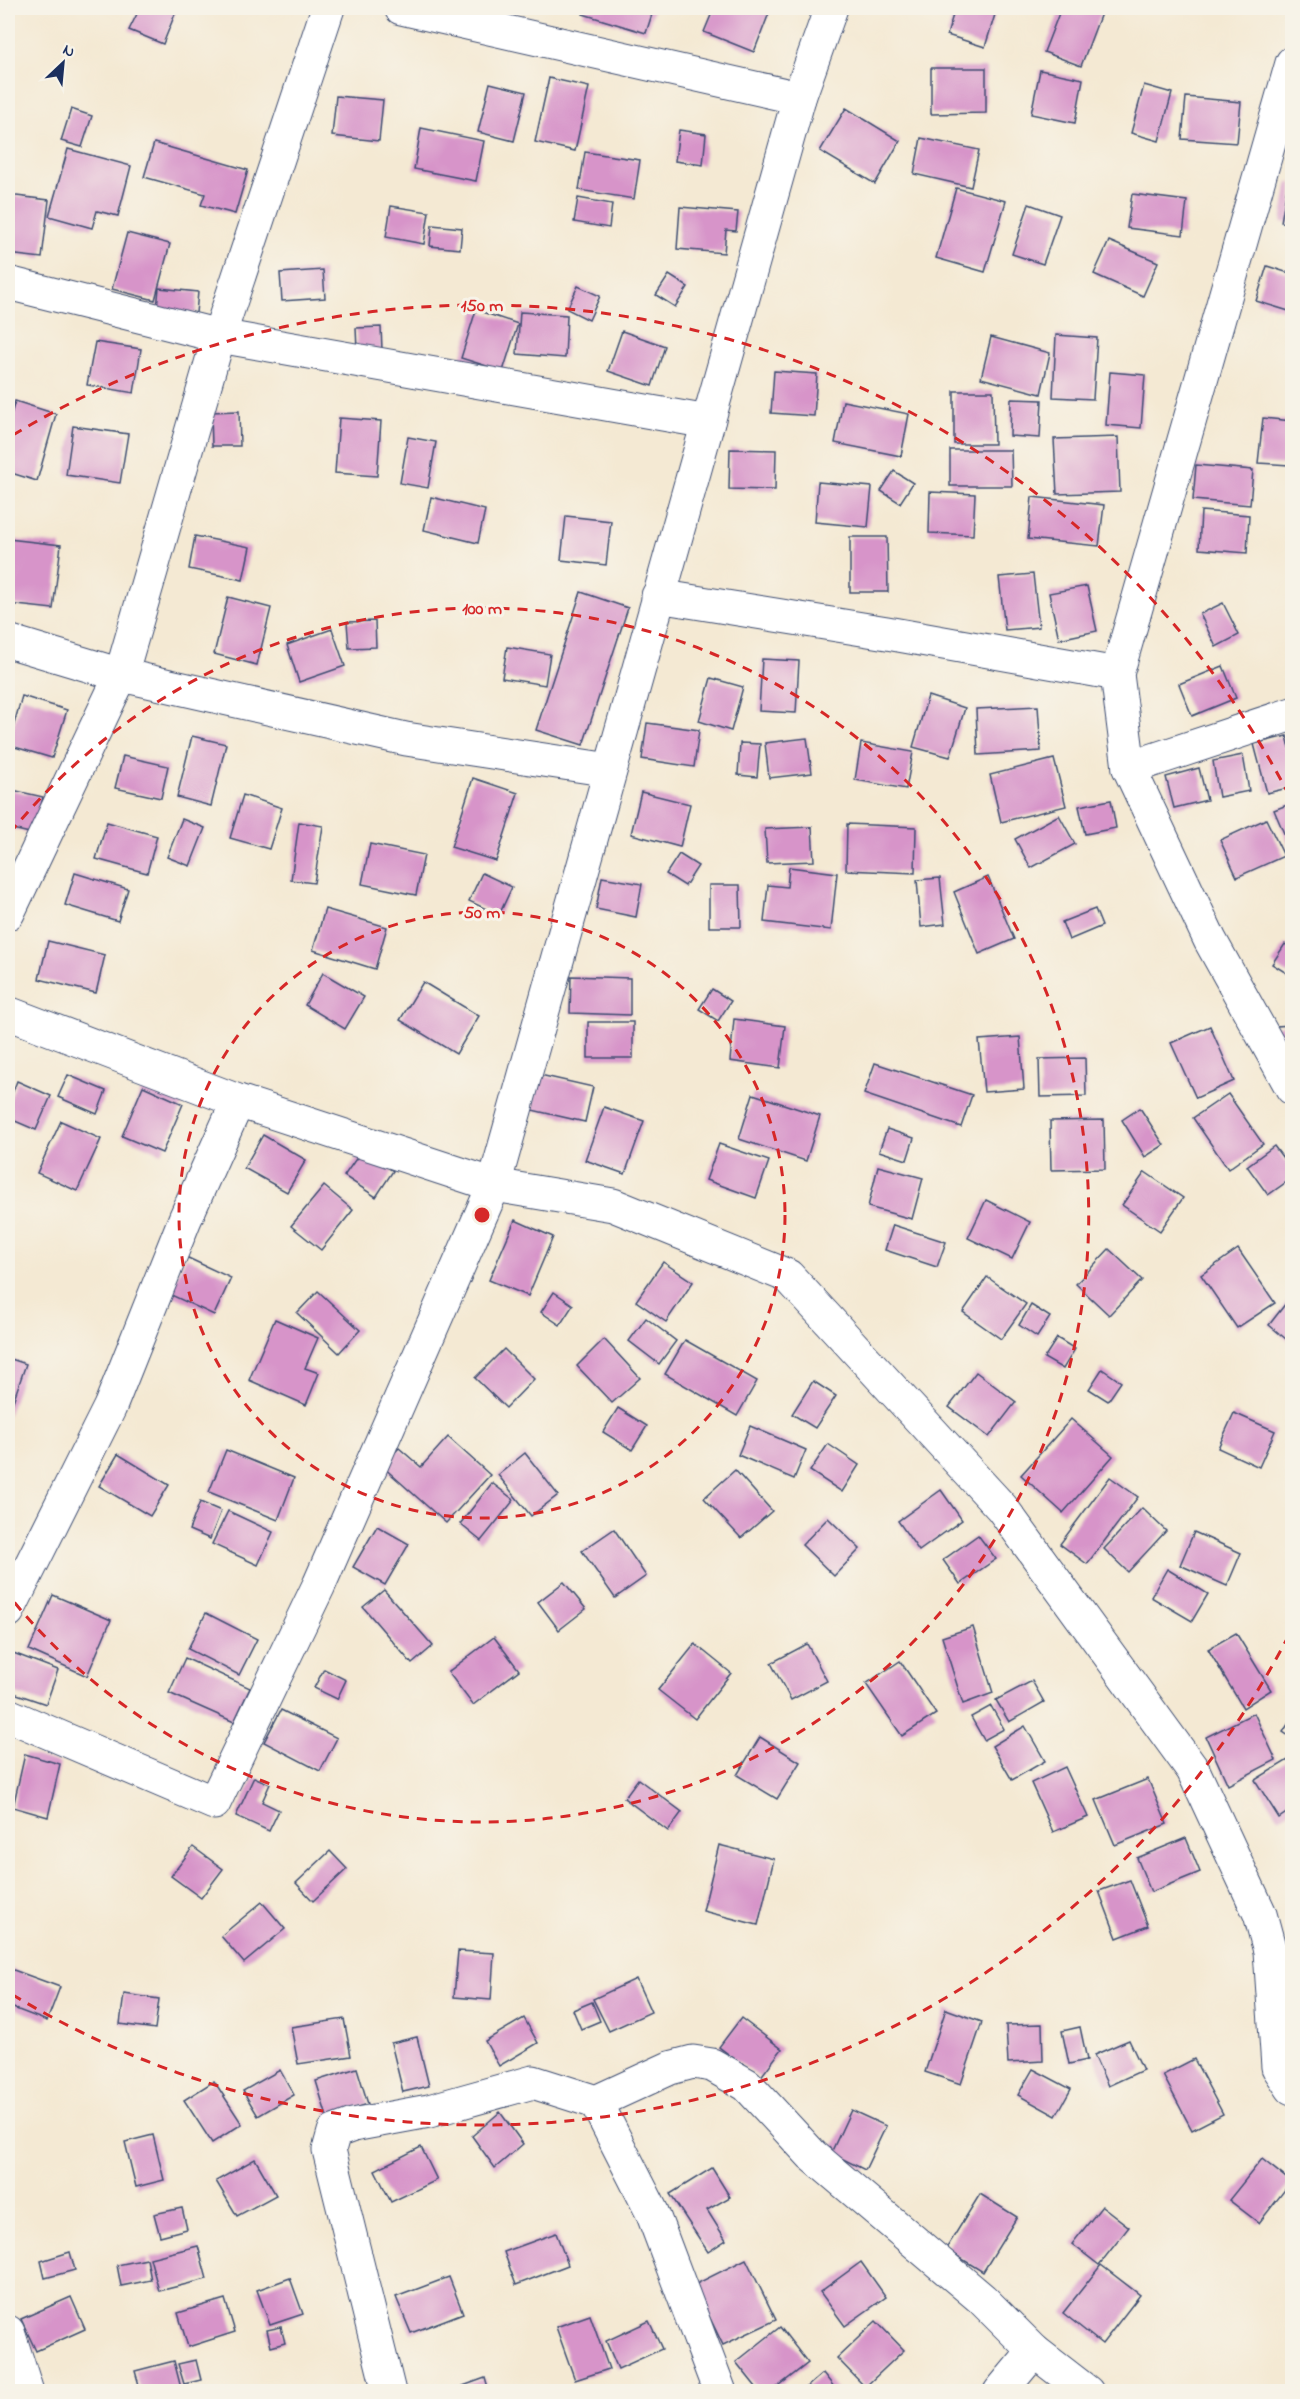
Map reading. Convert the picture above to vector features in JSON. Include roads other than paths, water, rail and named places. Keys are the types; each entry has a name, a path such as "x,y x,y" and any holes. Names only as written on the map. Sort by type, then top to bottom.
{"street":[{"path":"8,913 121,675 219,336 328,8"},
{"path":"401,8 799,98"},
{"path":"8,1715 214,1803 320,1585 494,1185 799,98 831,8"},
{"path":"1291,1083 1210,940 1129,768 1117,674 1293,63"},
{"path":"8,283 219,336 708,423"},
{"path":"658,596 887,633 1117,674"},
{"path":"8,641 121,675 406,739 610,770"},
{"path":"1129,768 1293,714"},
{"path":"8,1013 238,1101 494,1185 613,1205 788,1276 1002,1508 1193,1770 1260,1914 1270,1951 1278,2067 1293,2088"},
{"path":"8,1611 110,1407 185,1219 238,1101"},
{"path":"390,2391 329,2150 334,2132 353,2125 429,2111 533,2082 597,2102 670,2068 693,2062 712,2065 747,2085 812,2155 982,2299 1034,2351 1087,2391"},
{"path":"597,2102 652,2212 720,2391"},
{"path":"8,2332 27,2391"},
{"path":"1000,2391 1034,2351"}]}
